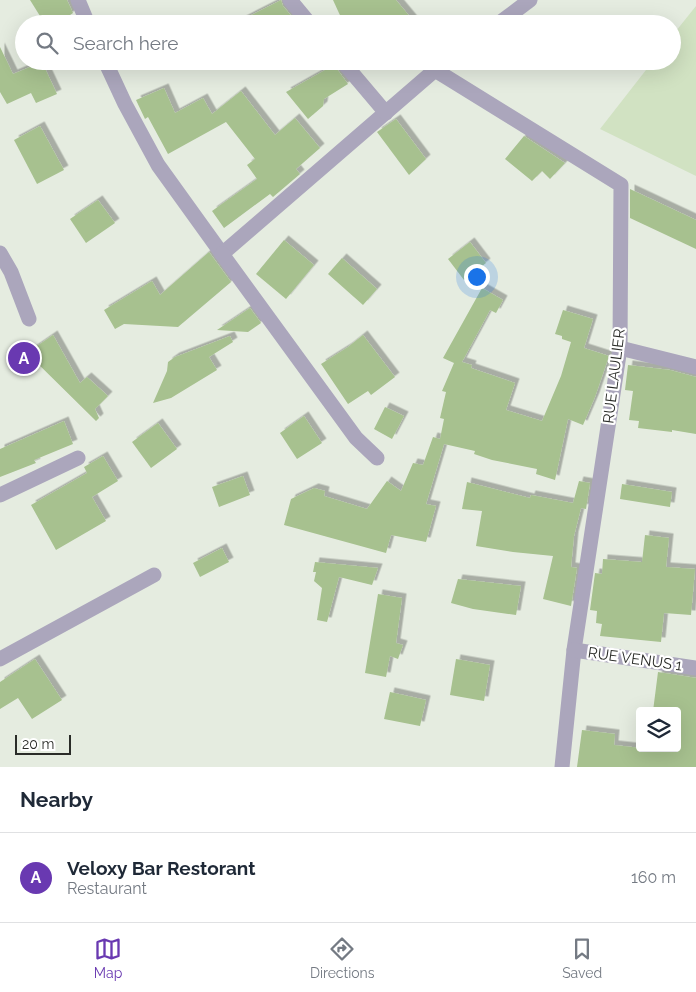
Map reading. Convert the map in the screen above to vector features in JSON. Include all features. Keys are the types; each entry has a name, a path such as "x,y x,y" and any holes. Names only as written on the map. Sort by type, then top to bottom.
{"street":[{"path":"78,0 84,15"},
{"path":"290,0 302,15"},
{"path":"510,15 530,0"},
{"path":"109,70 158,165 356,438 377,458"},
{"path":"350,70 386,113"},
{"path":"222,254 435,70"},
{"name":"RUE LAULIER","path":"435,70 622,185 620,348 574,650 562,767"},
{"path":"0,253 10,272 29,319"},
{"path":"620,348 696,367"},
{"path":"0,495 78,458"},
{"path":"0,658 154,575"},
{"name":"RUE VENUS 1","path":"574,650 696,668"}],"green space":[{"path":"696,6 696,176 600,129 646,70 681,70 681,25"}],"building":[{"path":"30,0 67,0 73,13 70,15 39,15"},
{"path":"281,0 283,6 290,15 252,15"},
{"path":"333,0 396,0 408,15 340,15"},
{"path":"0,47 13,74 23,70 46,70 57,94 36,103 31,93 7,104 0,92"},
{"path":"325,70 338,70 348,84 324,99 323,106 308,119 286,92"},
{"path":"164,88 175,113 203,98 212,114 241,91 275,135 295,118 320,148 296,169 300,174 273,197 270,194 224,228 212,211 257,179 247,165 255,159 226,122 168,154 148,117 145,119 136,100"},
{"path":"396,119 426,159 409,175 377,132"},
{"path":"40,126 64,170 37,184 14,140"},
{"path":"524,136 565,163 550,179 542,171 532,181 505,159"},
{"path":"630,189 696,220 696,249 630,218"},
{"path":"98,200 115,223 86,243 70,219"},
{"path":"284,240 314,265 286,299 256,274"},
{"path":"470,242 486,263 464,280 448,259"},
{"path":"209,252 231,282 178,327 124,324 115,329 104,310 152,281 160,295"},
{"path":"342,258 377,289 363,305 328,274"},
{"path":"482,288 503,300 496,313 490,310 462,362 472,365 471,368 515,383 506,410 542,421 561,376 571,342 555,334 563,310 593,319 584,348 609,356 583,425 568,419 555,480 536,474 537,469 492,460 474,454 475,451 444,444 426,504 436,506 426,542 391,535 386,553 284,525 291,499 314,488 325,491 324,496 367,509 387,481 401,491 413,463 423,465 433,437 440,439 444,419 440,418 446,392 442,391 454,363 443,358"},
{"path":"250,308 261,323 248,332 217,330"},
{"path":"53,335 80,383 87,377 108,396 95,409 99,418 96,421 27,353"},
{"path":"363,335 395,377 371,395 368,391 348,404 321,364"},
{"path":"230,336 233,342 209,357 217,370 171,398 153,403 167,371 168,362 175,357"},
{"path":"628,365 670,370 696,377 696,434 672,430 672,432 638,428 639,421 629,420 633,391 625,390"},
{"path":"385,407 404,416 392,439 374,429"},
{"path":"304,416 322,443 297,459 280,433"},
{"path":"64,421 73,444 34,460 36,463 0,477 0,449"},
{"path":"158,423 177,449 151,468 132,442"},
{"path":"103,456 118,481 92,497 106,521 56,550 31,505 87,473 84,467"},
{"path":"243,476 250,495 219,507 212,487"},
{"path":"579,481 590,483 586,509 581,508 574,536 571,567 577,568 571,606 543,599 553,556 476,546 482,511 462,509 467,482 530,498 531,495 573,503"},
{"path":"622,484 672,492 670,507 620,499"},
{"path":"645,535 669,538 666,567 695,569 691,615 664,613 661,642 600,636 602,624 596,623 597,611 590,610 595,573 602,574 603,559 642,562"},
{"path":"222,548 229,562 200,577 193,563"},
{"path":"315,562 378,568 372,585 339,577 327,622 317,620 322,588 314,581 316,572 313,572"},
{"path":"458,579 521,586 516,615 473,609 451,603"},
{"path":"378,594 402,598 396,643 403,645 398,659 390,656 386,677 365,673"},
{"path":"35,659 62,700 32,719 18,698 0,709 0,682"},
{"path":"456,659 490,665 484,701 450,695"},
{"path":"658,672 696,678 696,767 577,767 582,730 615,734 614,745 636,747 636,752 681,752 681,707 654,707"},
{"path":"390,692 426,700 420,726 384,719"}],"place":[{"name":"Veloxy Bar Restorant","path":"24,358"}]}
